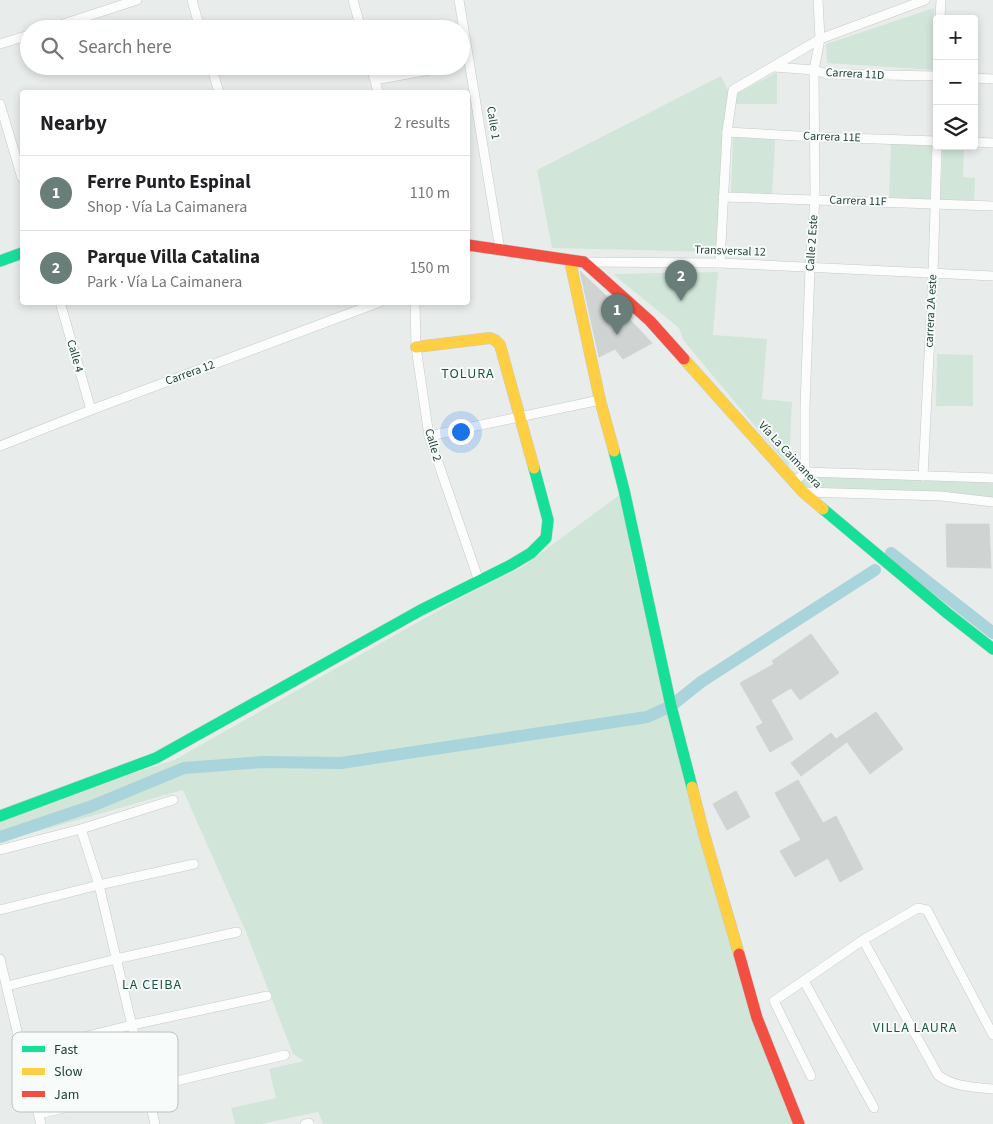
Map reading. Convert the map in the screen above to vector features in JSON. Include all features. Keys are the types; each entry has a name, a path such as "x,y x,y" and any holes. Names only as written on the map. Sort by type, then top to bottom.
{"street":[{"path":"76,20 137,0"},
{"path":"192,0 198,20"},
{"path":"353,0 359,20"},
{"name":"Calle 1","path":"459,0 461,20"},
{"name":"Calle 2 Este","path":"805,472 805,407 810,268 815,199 814,70 820,39 818,0"},
{"path":"940,15 941,0"},
{"path":"720,263 727,132 733,90 820,39 920,1"},
{"path":"0,44 20,38"},
{"name":"Carrera 11D","path":"774,67 814,70 828,74 933,76"},
{"path":"214,75 218,90"},
{"path":"374,75 378,90"},
{"path":"375,80 402,75"},
{"name":"Calle 1","path":"467,75 470,90"},
{"path":"978,78 993,79"},
{"name":"Calle 1","path":"470,91 500,250"},
{"path":"0,104 20,171"},
{"name":"Carrera 11E","path":"727,132 933,141"},
{"path":"978,142 993,142"},
{"name":"carrera 2A este","path":"923,476 937,150"},
{"name":"Carrera 11F","path":"723,197 993,206"},
{"name":"Transversal 12","path":"470,245 584,262 720,263 993,276"},
{"path":"0,261 20,254"},
{"path":"570,261 600,400 624,490 671,706 704,834 757,1018 799,1124"},
{"name":"Vía La Caimanera","path":"584,262 650,321 803,492 947,613 993,649"},
{"name":"Calle 4","path":"61,305 91,410"},
{"name":"Carrera 12","path":"0,446 372,305"},
{"name":"Calle 2","path":"415,305 416,347 429,436 479,581"},
{"path":"0,816 156,758 421,610 511,565 531,553 546,538 548,520 500,345 490,338 416,347"},
{"path":"429,436 600,400"},
{"path":"794,482 805,472 993,478"},
{"path":"803,492 941,496 993,502"},
{"path":"0,850 81,829 173,800"},
{"path":"81,829 99,885 134,1032"},
{"path":"0,910 194,864"},
{"path":"811,1076 774,1001 863,940 918,908 927,910 993,1035"},
{"path":"7,986 237,932"},
{"path":"863,940 938,1075 946,1082 993,1089"},
{"path":"0,959 17,1032"},
{"path":"804,981 874,1108"},
{"path":"103,1032 267,996"},
{"path":"178,1081 285,1055"},
{"path":"41,1124 39,1114 48,1112"}],"green space":[{"path":"934,8 933,70 827,63 826,44"},
{"path":"777,72 777,104 733,104 734,95"},
{"path":"721,76 729,92 716,252 552,248 537,170"},
{"path":"733,136 775,139 772,194 731,192"},
{"path":"891,144 932,145 930,202 889,200"},
{"path":"943,150 964,150 963,177 975,178 974,204 940,202"},
{"path":"718,272 713,335 767,339 762,399 792,402 789,467 684,341 679,328 613,274"},
{"path":"937,354 973,355 973,406 936,406"},
{"path":"806,476 993,482 993,499 804,490 799,485"},
{"path":"622,493 633,563 653,647 794,1124 323,1124 318,1112 261,1124 235,1124 231,1108 276,1098 269,1069 304,1061 293,1054 246,932 183,790 0,842 0,816 174,760 464,596 522,567"}],"building":[{"path":"580,271 652,343 623,359 615,349 599,357"},
{"path":"946,524 989,524 991,568 947,567"},
{"path":"811,634 839,673 800,700 791,688 771,700 793,739 770,752 756,727 763,723 740,683 774,664 772,661"},
{"path":"876,712 903,749 870,774 847,742 801,776 791,763 831,733 836,739"},
{"path":"798,780 823,823 836,816 863,869 840,882 828,858 795,877 780,851 801,840 775,793"},
{"path":"736,791 750,817 727,830 713,804"}],"waterway":[{"path":"891,553 993,633"},
{"path":"0,837 92,806 184,768 262,762 341,763 647,717 671,706 701,682 875,570"}],"traffic: fast":[{"path":"0,261 20,254"},
{"path":"614,451 671,706 692,787"},
{"path":"0,816 156,758 421,610 531,553 546,538 548,520 534,468"},
{"path":"823,509 993,649"}],"traffic: slow":[{"path":"570,261 600,400 614,451"},
{"path":"416,347 490,338 500,345 534,468"},
{"path":"684,359 803,492 823,509"},
{"path":"692,787 739,954"}],"traffic: jam":[{"path":"470,245 584,262 650,321 684,359"},
{"path":"739,954 757,1018 799,1124"}],"place":[{"name":"Parque Villa Catalina","path":"681,301"},
{"name":"Ferre Punto Espinal","path":"617,335"}],"district":[{"name":"TOLURA","path":"468,374"},
{"name":"LA CEIBA","path":"152,985"},
{"name":"VILLA LAURA","path":"915,1028"}]}
